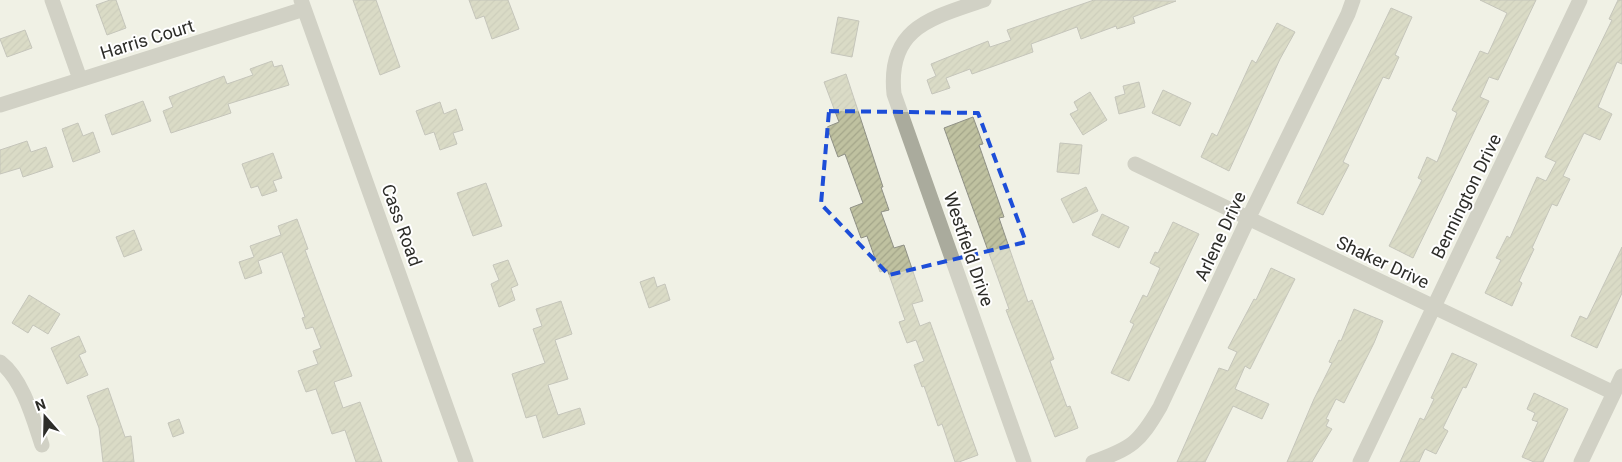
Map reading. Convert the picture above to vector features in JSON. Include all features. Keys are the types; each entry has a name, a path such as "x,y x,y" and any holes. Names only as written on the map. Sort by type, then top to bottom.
{"street":[{"path":"52,0 80,79"},
{"name":"Westfield Drive","path":"984,0 925,22 913,31 900,47 892,76 894,94 1024,462"},
{"name":"Arlene Drive","path":"1093,462 1126,450 1145,434 1160,407 1353,0"},
{"name":"Bennington Drive","path":"1360,462 1580,0"},
{"name":"Harris Court","path":"0,105 303,4"},
{"name":"Cass Road","path":"303,4 466,462"},
{"name":"Shaker Drive","path":"1135,164 1614,393"},
{"path":"0,362 9,370 19,386 42,445"},
{"path":"1581,462 1622,376"}],"highlighted area":[{"path":"829,111 978,113 1026,242 889,275 821,204"}],"building":[{"path":"116,0 126,28 107,35 96,5"},
{"path":"353,0 376,0 400,67 380,75"},
{"path":"469,0 508,0 519,29 492,39 484,16 476,19"},
{"path":"1094,0 1176,1 1133,17 1135,23 1117,29 1116,26 1081,39 1077,27 1031,44 1033,52 972,74 970,69 946,78 950,88 932,94 927,80 936,76 931,64 988,41 990,47 1011,40 1007,30"},
{"path":"1480,0 1536,0 1498,80 1489,77 1480,97 1489,101 1413,258 1389,246 1422,180 1418,178 1427,157 1437,162 1457,113 1452,110 1480,51 1488,54 1507,13"},
{"path":"1618,0 1622,0 1622,64 1617,62 1598,107 1612,114 1600,140 1584,133 1563,176 1570,179 1557,206 1552,204 1519,281 1522,283 1512,306 1485,293 1501,260 1496,258 1507,236 1510,238 1537,177 1546,181 1556,162 1545,157 1612,20 1609,19"},
{"path":"1391,8 1412,17 1395,55 1399,57 1389,79 1383,77 1343,162 1349,165 1323,215 1297,203"},
{"path":"838,17 859,21 852,57 831,53"},
{"path":"1277,23 1295,32 1280,59 1229,171 1201,157 1212,133 1217,136 1252,60 1256,63"},
{"path":"25,30 32,48 7,57 0,39"},
{"path":"272,61 274,67 282,65 289,85 228,104 231,113 171,133 163,111 173,107 169,97 224,76 227,84 253,75 250,69"},
{"path":"846,74 889,210 881,212 894,248 904,245 923,301 912,304 920,326 930,322 978,455 959,462 955,462 942,424 938,426 924,386 922,387 914,365 924,361 916,340 907,343 899,322 905,320 887,269 880,272 867,236 861,238 850,208 863,203 845,154 838,157 827,127 839,122 824,82"},
{"path":"1139,82 1145,107 1119,114 1115,97 1125,94 1123,86"},
{"path":"1163,90 1191,103 1180,126 1152,113"},
{"path":"1090,92 1107,120 1083,135 1070,114 1078,110 1074,102"},
{"path":"143,101 151,121 112,135 105,115"},
{"path":"440,102 444,114 456,109 463,130 453,133 457,144 440,150 434,132 425,135 416,111"},
{"path":"973,117 983,144 979,145 1004,217 999,218 1028,302 1032,300 1054,359 1050,361 1067,407 1070,406 1078,428 1055,437 1006,310 1009,309 944,128"},
{"path":"78,123 83,136 93,132 100,152 73,162 62,129"},
{"path":"27,141 31,152 46,147 53,167 23,177 20,168 0,174 0,150"},
{"path":"1060,143 1082,145 1079,174 1057,172"},
{"path":"273,153 282,178 273,181 277,191 262,196 258,186 251,188 242,164"},
{"path":"486,183 502,226 473,236 457,193"},
{"path":"1086,187 1098,211 1073,223 1061,199"},
{"path":"1102,214 1129,227 1119,248 1092,235"},
{"path":"297,219 308,249 305,250 352,376 334,382 343,408 360,402 382,462 356,462 345,430 332,434 316,389 306,392 298,371 318,364 313,351 321,348 313,327 306,329 302,318 305,317 282,252 258,261 262,273 245,279 239,262 254,257 250,246 281,235 278,226"},
{"path":"1173,222 1199,234 1129,381 1111,373 1134,324 1130,322 1143,295 1147,297 1160,268 1150,263 1155,252 1158,253"},
{"path":"134,230 142,250 124,257 116,237"},
{"path":"1622,247 1622,293 1597,348 1571,336 1580,316 1587,319"},
{"path":"508,260 518,285 511,288 515,300 499,307 491,284 499,280 493,265"},
{"path":"1271,268 1295,279 1250,369 1245,366 1235,389 1269,404 1262,419 1233,406 1205,462 1177,462 1219,368 1228,371 1237,352 1228,348 1254,299 1256,300"},
{"path":"654,277 657,287 665,284 670,300 649,308 640,282"},
{"path":"29,295 60,314 48,334 33,325 28,333 12,323"},
{"path":"561,301 572,334 555,340 568,379 548,385 558,415 580,408 585,424 543,438 536,415 526,418 512,374 545,363 533,329 542,326 536,309"},
{"path":"1354,309 1383,321 1374,343 1344,403 1336,399 1326,419 1329,420 1326,426 1332,429 1312,462 1287,462 1332,363 1329,362 1339,340 1341,341"},
{"path":"79,336 86,352 79,355 88,375 67,384 51,348"},
{"path":"1452,353 1477,364 1466,388 1463,387 1443,428 1448,431 1436,454 1425,449 1419,462 1400,462 1420,418 1424,420 1434,399 1431,398"},
{"path":"108,388 125,437 131,436 134,462 103,462 99,428 87,396"},
{"path":"1534,393 1568,409 1543,462 1534,462 1522,457 1538,422 1532,420 1535,413 1527,409"},
{"path":"179,419 184,433 173,437 168,423"}]}
